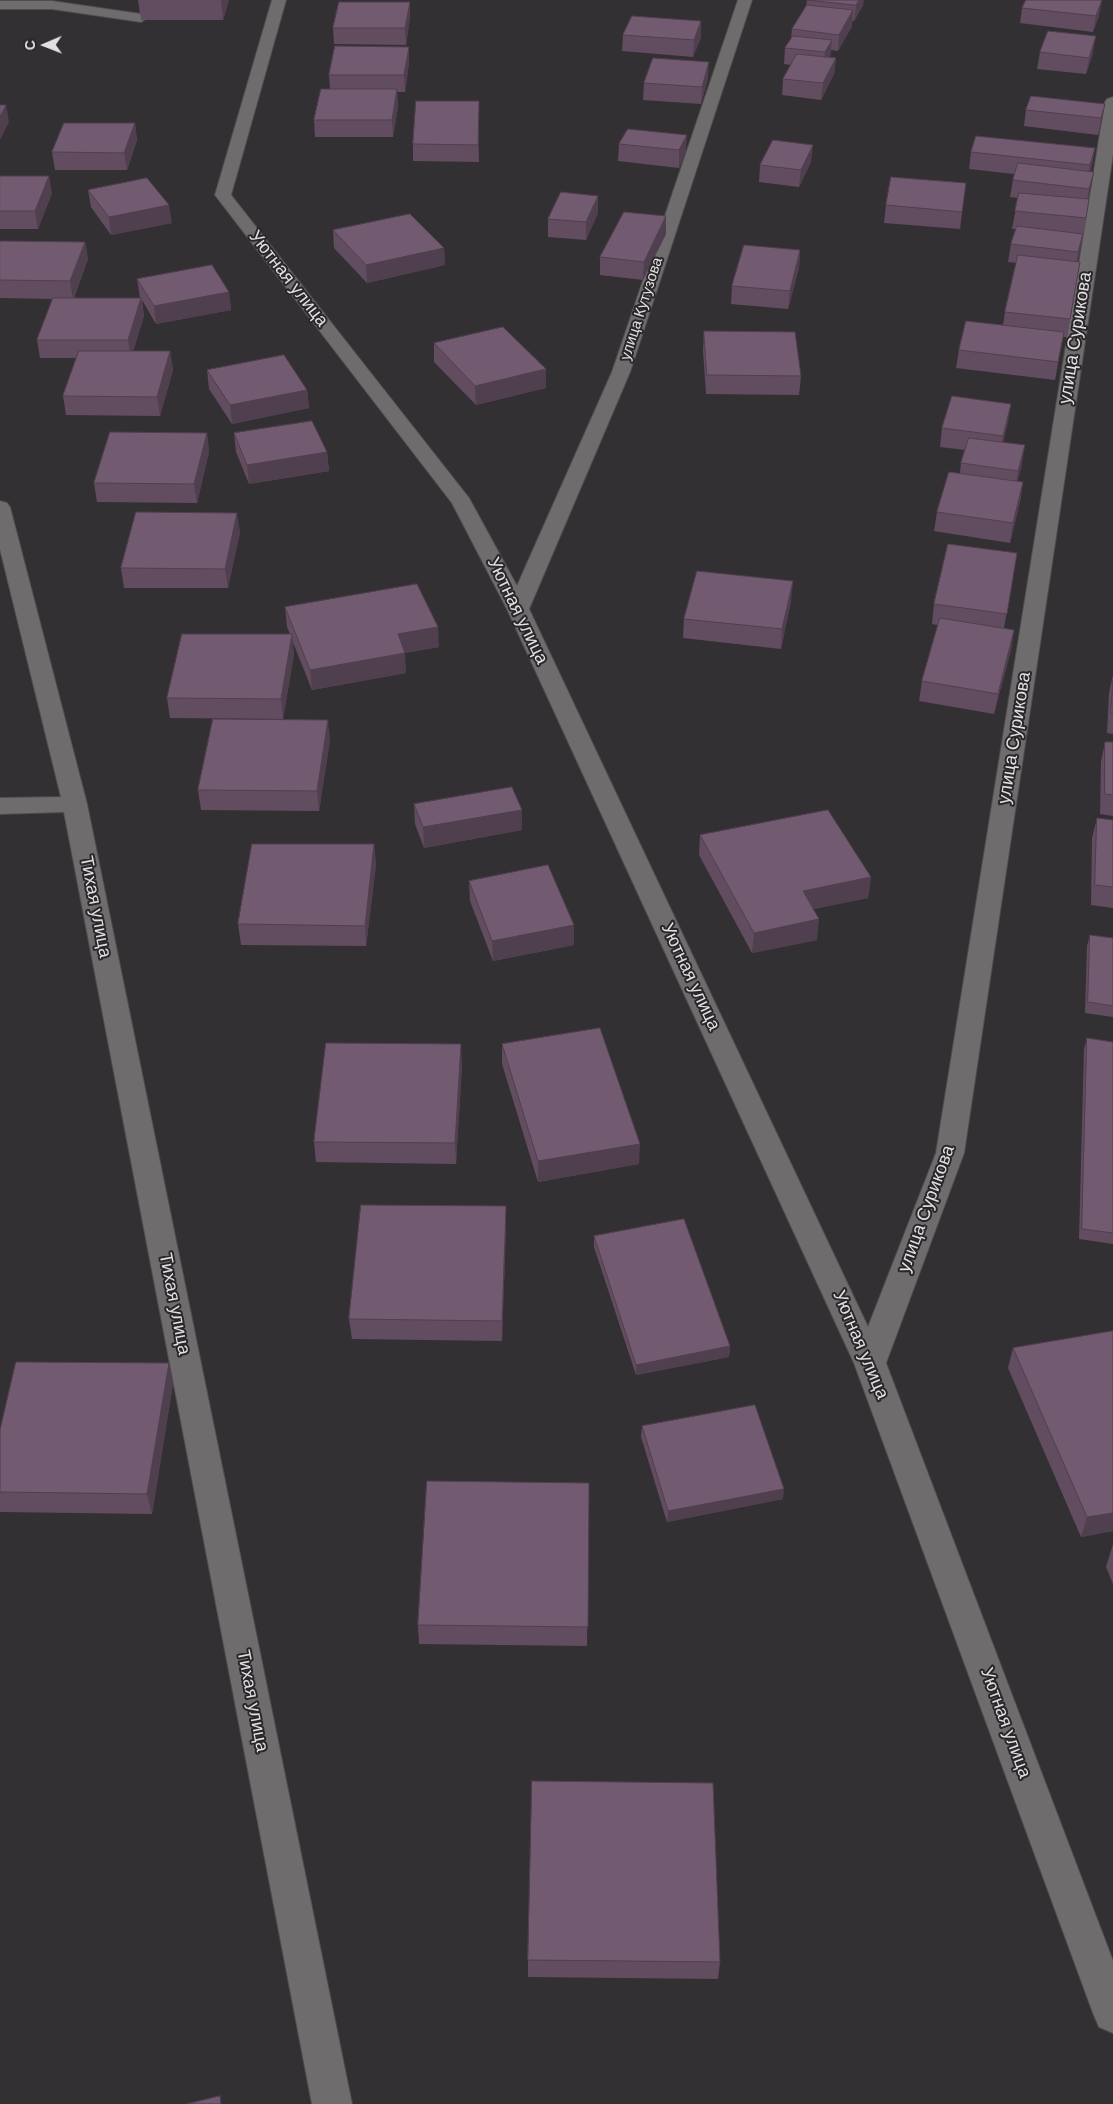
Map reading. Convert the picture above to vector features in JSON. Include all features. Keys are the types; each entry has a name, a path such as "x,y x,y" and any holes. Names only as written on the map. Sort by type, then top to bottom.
{"street":[{"name":"Уютная улица","path":"279,0 223,195 462,502 518,609 870,1363 1113,2013"},
{"name":"улица Кутузова","path":"518,609 621,372 745,0"},
{"name":"улица Сурикова","path":"870,1363 950,1153 1113,102"},
{"name":"Тихая улица","path":"0,507 75,804 332,2104"},
{"path":"0,806 75,804"}],"lane":[{"path":"0,5 52,5 142,18"}],"building":[{"path":"807,0 859,0 856,5"},
{"path":"1026,0 1102,0 1096,16 1022,8"},
{"path":"339,2 410,2 405,28 333,28"},
{"path":"807,5 853,10 839,35 792,29"},
{"path":"632,16 701,21 694,40 623,35"},
{"path":"1048,31 1096,36 1089,58 1040,52"},
{"path":"793,36 832,40 825,52 785,48"},
{"path":"335,46 409,47 404,75 329,75"},
{"path":"797,54 836,58 823,83 783,79"},
{"path":"653,58 709,62 702,87 644,83"},
{"path":"321,89 397,89 392,120 314,120"},
{"path":"1031,96 1105,104 1101,118 1026,110"},
{"path":"416,101 479,101 478,145 413,144"},
{"path":"0,105 6,105 0,117"},
{"path":"64,123 135,123 124,153 52,152"},
{"path":"628,129 687,135 679,150 619,144"},
{"path":"976,136 1095,148 1090,165 971,152"},
{"path":"773,140 813,145 801,170 760,165"},
{"path":"1018,163 1094,172 1089,189 1013,180"},
{"path":"0,176 49,176 35,211 0,211"},
{"path":"891,177 966,183 962,212 886,205"},
{"path":"147,178 169,205 109,217 88,190"},
{"path":"561,192 598,196 586,222 548,219"},
{"path":"1019,193 1089,199 1086,218 1015,211"},
{"path":"624,212 666,216 644,262 600,257"},
{"path":"410,214 444,248 366,265 333,230"},
{"path":"1017,226 1083,234 1078,252 1011,244"},
{"path":"0,241 85,242 70,281 0,280"},
{"path":"744,245 800,250 790,291 732,286"},
{"path":"1018,255 1080,262 1070,319 1005,312"},
{"path":"212,265 229,292 154,306 137,279"},
{"path":"53,298 141,298 128,340 37,340"},
{"path":"966,321 1064,332 1058,362 959,350"},
{"path":"503,327 546,369 475,386 434,343"},
{"path":"704,331 795,332 801,376 707,375"},
{"path":"79,351 170,351 157,397 63,396"},
{"path":"284,355 307,390 230,405 207,370"},
{"path":"952,396 1011,404 1003,436 942,428"},
{"path":"312,421 327,452 247,465 234,433"},
{"path":"110,432 207,433 194,484 94,483"},
{"path":"969,438 1025,445 1018,471 961,463"},
{"path":"949,472 1023,482 1013,523 937,512"},
{"path":"136,512 237,513 225,569 121,568"},
{"path":"948,544 1017,553 1007,614 934,604"},
{"path":"697,571 793,581 782,629 684,619"},
{"path":"417,584 438,627 398,634 405,653 310,670 285,607"},
{"path":"940,618 1014,630 998,694 922,681"},
{"path":"182,634 292,634 281,699 167,698"},
{"path":"1113,681 1113,713 1111,713"},
{"path":"213,719 328,720 317,791 198,790"},
{"path":"1105,742 1113,742 1113,795 1105,794"},
{"path":"512,787 522,810 423,827 414,804"},
{"path":"828,810 871,877 803,891 819,919 754,933 700,835"},
{"path":"1097,818 1113,820 1113,887 1095,885"},
{"path":"252,844 374,844 365,926 238,924"},
{"path":"548,865 574,925 492,941 469,881"},
{"path":"1090,935 1113,938 1113,1006 1088,1002"},
{"path":"600,1028 640,1144 538,1161 502,1044"},
{"path":"1087,1038 1113,1042 1113,1233 1082,1229"},
{"path":"326,1043 461,1044 455,1143 314,1142"},
{"path":"361,1205 506,1206 502,1321 349,1319"},
{"path":"684,1219 730,1346 636,1365 594,1236"},
{"path":"1113,1331 1113,1513 1087,1517 1013,1348"},
{"path":"16,1362 169,1363 147,1494 0,1492 0,1430"},
{"path":"755,1405 784,1489 668,1511 642,1426"},
{"path":"427,1481 589,1483 588,1627 418,1625"},
{"path":"532,1781 713,1783 720,1962 528,1960"},
{"path":"220,2096 221,2104 187,2104"}]}
